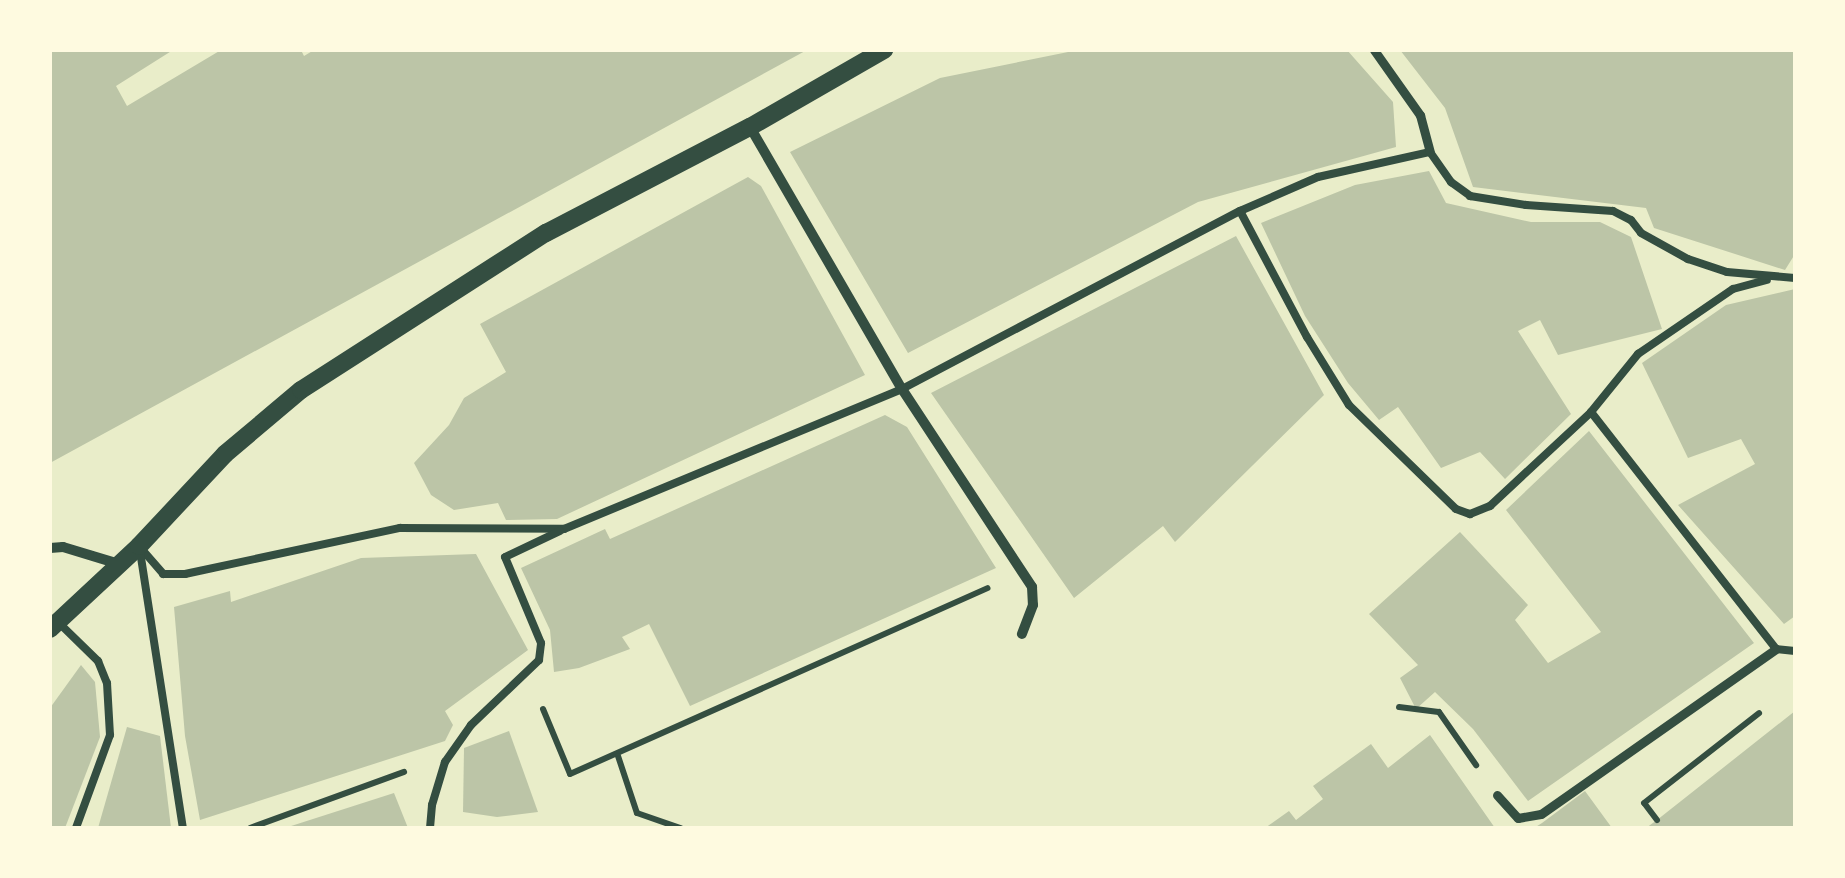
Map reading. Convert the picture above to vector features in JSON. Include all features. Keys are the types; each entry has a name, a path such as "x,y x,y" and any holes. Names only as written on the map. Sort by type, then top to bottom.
{"street":[{"path":"54,625 139,546 225,454 301,390 546,233 750,127 884,50"},
{"path":"1374,50 1420,115 1430,152"},
{"path":"750,127 902,388 1032,587 1033,605 1022,634"},
{"path":"50,548 63,547 119,564"},
{"path":"1497,795 1518,818 1541,814 1776,649"}],"lane":[{"path":"430,828 432,804 446,762 471,725 539,660 542,643 505,557 902,388 1240,210 1318,177 1430,152 1451,182 1470,196 1526,205 1613,210 1631,220 1641,233 1688,259 1771,279"},
{"path":"1240,210 1307,337 1349,405 1456,509 1470,514 1490,506 1591,412 1638,354 1733,289 1771,279 1795,278"},
{"path":"1591,412 1776,649 1795,651"},
{"path":"139,546 163,574 184,574 400,528 564,529"},
{"path":"139,546 183,828"},
{"path":"54,625 98,661 107,683 110,735 76,828"}],"path":[{"path":"526,672 570,774 618,756 1022,572"},
{"path":"1399,707 1438,712 1497,795"},
{"path":"1657,820 1644,804 1765,708"},
{"path":"618,756 638,813 680,828"},
{"path":"250,828 409,770"}],"building":[{"path":"50,50 173,50 116,86 127,106 221,50 301,50 304,56 314,50 807,50 50,463"},
{"path":"1078,50 1347,50 1393,102 1396,147 1198,202 908,353 790,152 940,78"},
{"path":"1400,50 1795,50 1795,254 1785,270 1654,228 1646,208 1473,187 1445,108"},
{"path":"1429,171 1446,203 1531,222 1600,222 1631,237 1662,329 1558,355 1540,320 1518,331 1571,414 1505,479 1480,452 1441,468 1398,407 1379,420 1348,383 1305,316 1261,223 1355,185"},
{"path":"748,177 761,186 865,375 557,519 506,520 498,503 454,510 431,495 414,463 449,425 464,398 506,372 480,324"},
{"path":"1236,236 1324,395 1175,542 1163,526 1074,598 931,393"},
{"path":"1795,289 1795,616 1784,624 1678,505 1755,464 1741,439 1688,458 1642,363 1726,305"},
{"path":"885,415 907,427 996,568 690,706 649,624 622,637 630,649 579,668 554,672 550,630 521,568 605,529 610,539"},
{"path":"1589,431 1754,643 1528,801 1473,729 1435,692 1416,709 1400,678 1418,665 1369,614 1460,532 1528,605 1515,620 1548,663 1601,632 1506,510"},
{"path":"476,554 528,650 445,711 453,725 445,741 200,820 185,736 174,607 230,591 231,602 361,558"},
{"path":"81,665 95,682 100,737 65,828 50,828 50,708"},
{"path":"1795,711 1795,828 1646,828 1657,820"},
{"path":"127,727 160,736 171,828 98,828"},
{"path":"509,731 538,812 497,817 463,812 464,748"},
{"path":"1430,735 1495,828 1265,828 1289,811 1296,820 1323,799 1313,786 1371,744 1388,768"},
{"path":"1585,791 1612,828 1534,828 1542,823"},
{"path":"394,793 408,828 288,828 288,827"}]}
